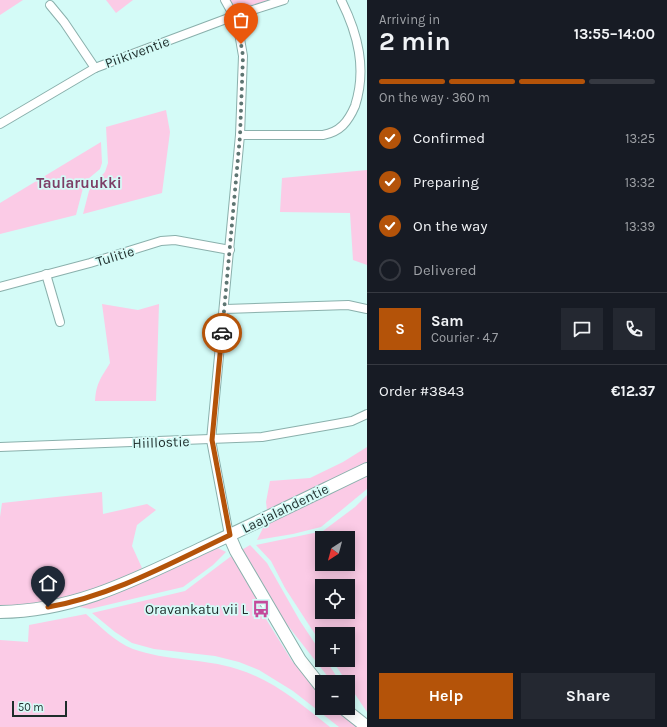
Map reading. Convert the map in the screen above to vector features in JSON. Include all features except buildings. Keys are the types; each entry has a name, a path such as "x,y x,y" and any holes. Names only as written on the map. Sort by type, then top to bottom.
{"street":[{"path":"225,0 234,16 243,56 240,136 212,440 230,535 236,551 300,660 315,679"},
{"name":"Piikiventie","path":"0,124 95,68 234,16 284,0"},
{"path":"240,136 323,135 334,133 343,126 352,112 359,96 362,78 362,57 356,32 340,0"},
{"path":"50,5 64,22 95,68"},
{"name":"Tulitie","path":"0,287 90,263 161,241 175,240 230,250"},
{"path":"46,274 60,322"},
{"path":"225,309 348,305 367,309"},
{"name":"Hiillostie","path":"0,447 262,437 352,421 367,414"},
{"name":"Laajalahdentie","path":"0,612 33,610 90,597 114,589 367,469"},
{"path":"351,715 367,727"}],"shaded area":[{"path":"0,0 23,0 0,15"},
{"path":"106,0 133,0 116,13"},
{"path":"228,0 272,0 235,12"},
{"path":"166,110 170,132 162,193 83,214 89,191 93,184 105,172 108,163 106,127"},
{"path":"101,142 102,163 100,169 88,179 83,188 76,215 0,234 0,203"},
{"path":"367,170 367,265 353,260 350,213 280,212 282,178"},
{"path":"102,304 138,310 159,304 156,401 95,401 98,385 110,363"},
{"path":"367,447 367,463 301,496 267,510 266,502 270,481 310,478 343,462"},
{"path":"367,474 367,489 321,527 293,534 257,540 264,526 275,519"},
{"path":"102,492 103,514 147,504 156,510 137,525 132,546 142,568 98,589 71,599 45,604 0,607 0,517 2,503"},
{"path":"367,495 367,712 355,694 355,675 342,675 337,667 355,667 355,627 315,627 315,634 285,588 271,561 256,545 315,533 315,571 355,571 355,531 323,531 355,507"},
{"path":"250,545 267,563 300,621 315,644 315,660 278,613 240,551"},
{"path":"218,548 226,552 213,565 183,587 90,609 79,607"},
{"path":"234,554 266,619 292,661 315,688 315,708 293,691 259,670 239,662 215,656 154,649 132,643 115,632 92,613 185,591"},
{"path":"86,614 114,638 133,649 158,656 224,665 263,679 275,686 330,727 0,727 0,640 28,642 29,625"},
{"path":"320,667 330,667 336,675 327,675"},
{"path":"324,715 344,715 360,727 339,727"}],"way so far":[{"path":"222,333 240,136 243,56 241,44"}],"place":[{"name":"Oravankatu vii L","path":"261,609"}],"district":[{"name":"Taularuukki","path":"79,183"}],"route":[{"path":"48,607 84,599 114,589 230,535 212,440 222,333"}]}
